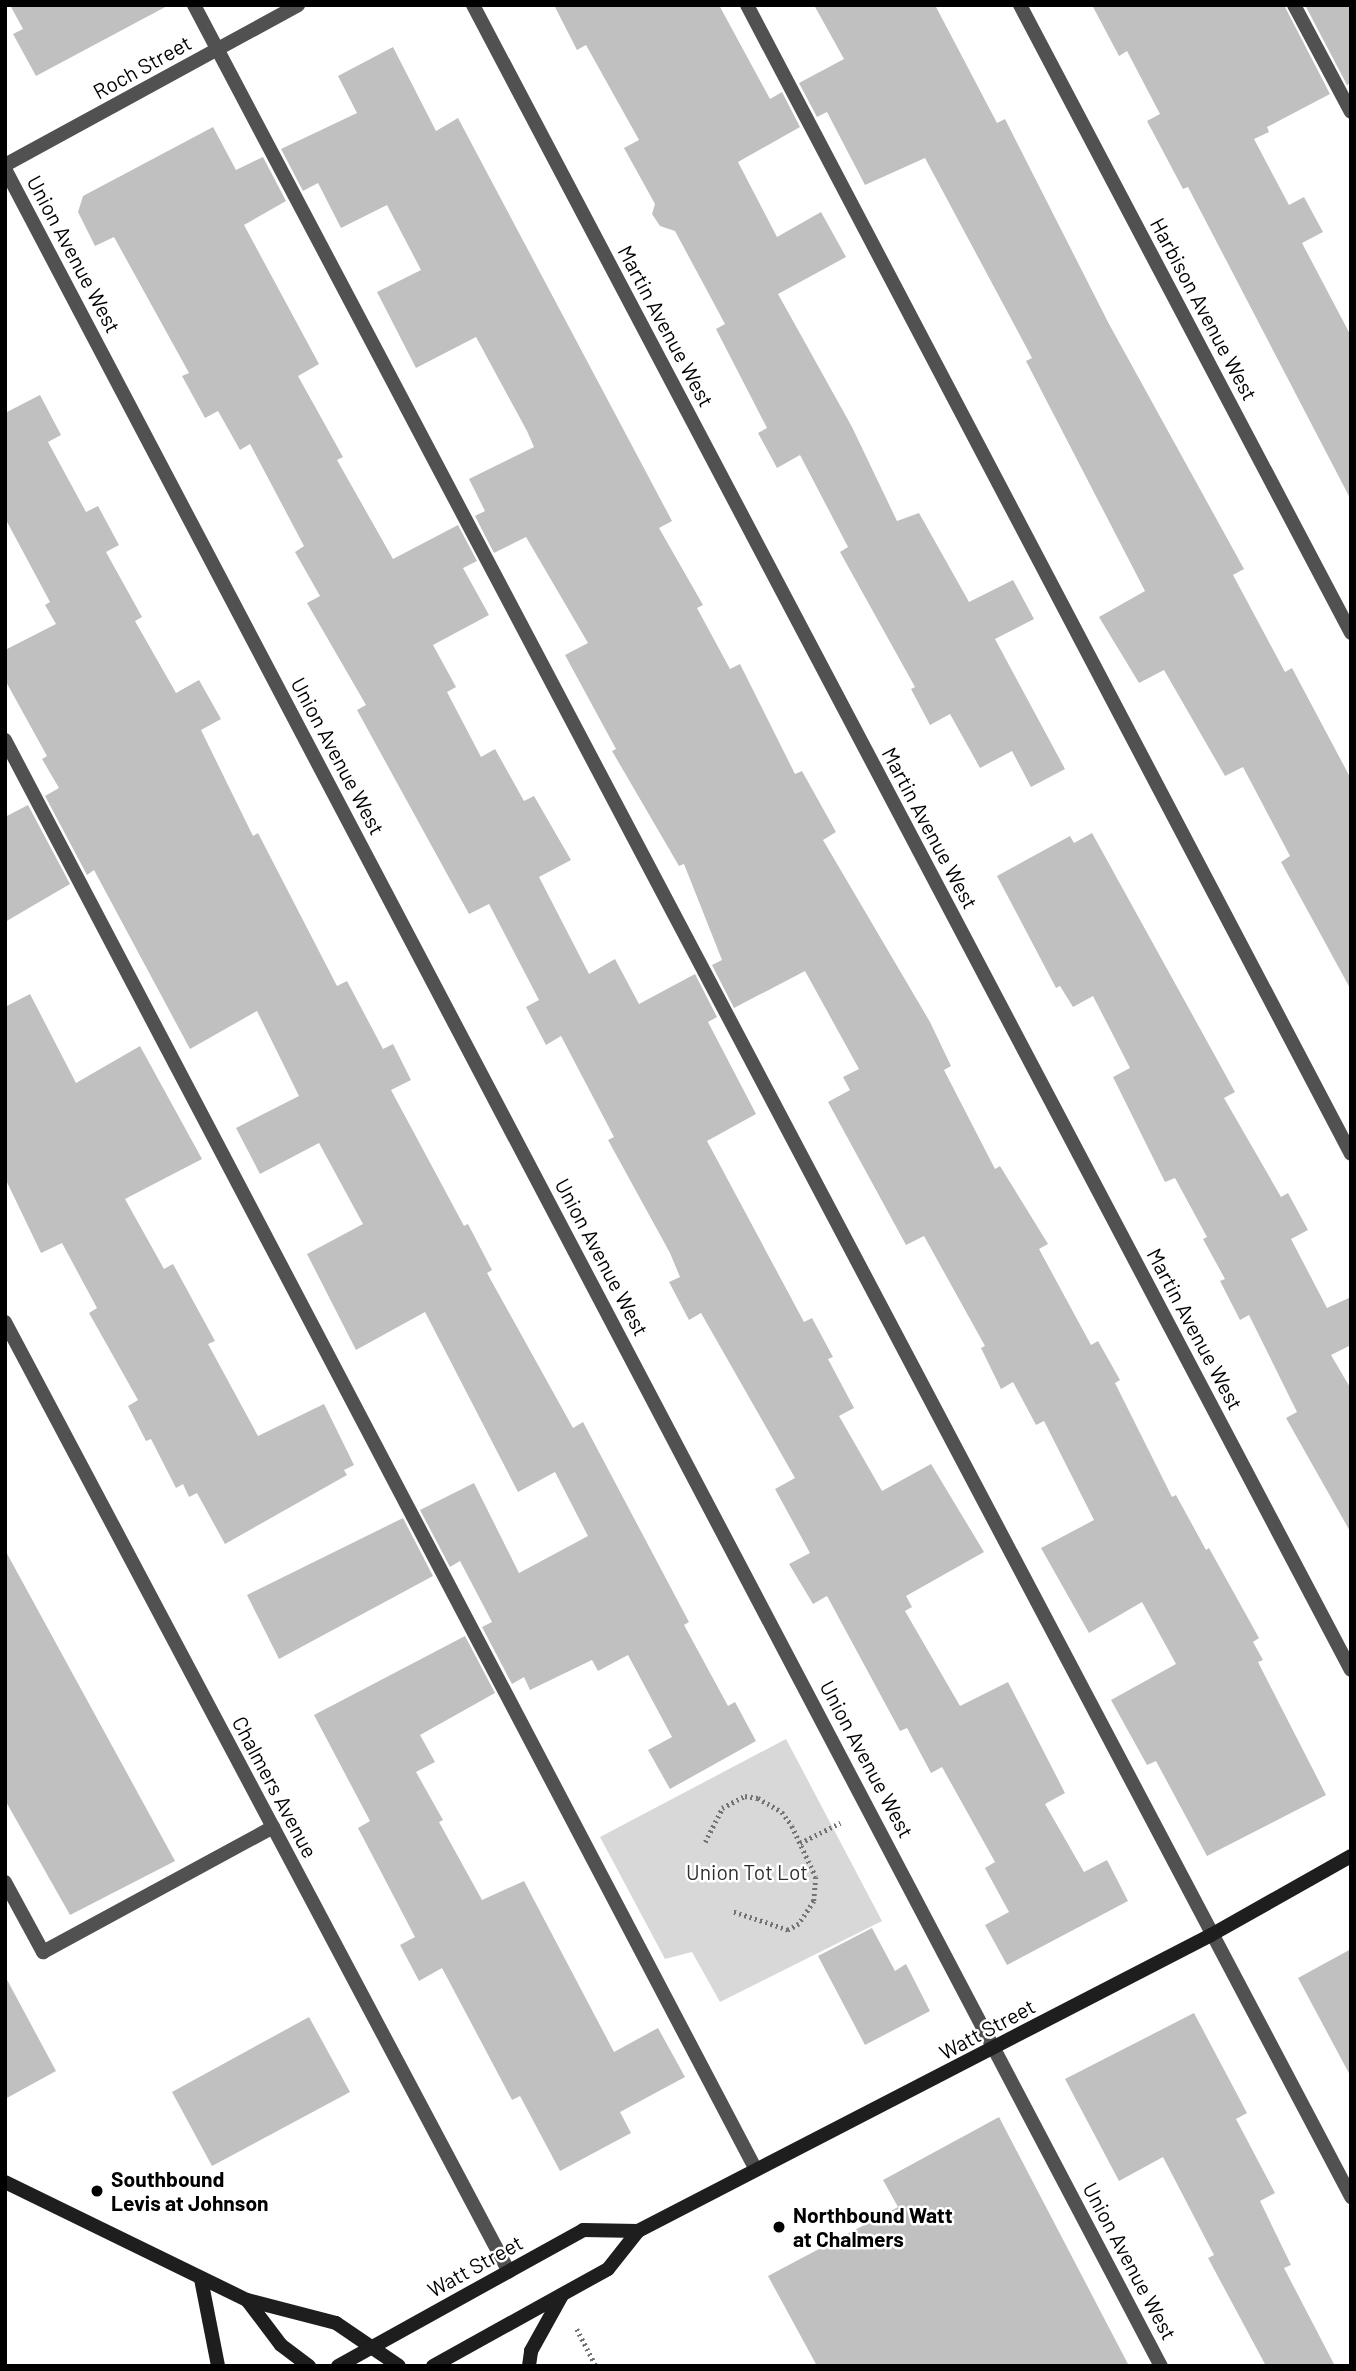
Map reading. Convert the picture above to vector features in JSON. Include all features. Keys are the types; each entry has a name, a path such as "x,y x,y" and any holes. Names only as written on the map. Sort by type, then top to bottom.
{"main road":[{"name":"Watt Street","path":"433,2366 608,2269 638,2231 755,2168 995,2048 1211,1935 1351,1856"},
{"path":"5,2182 247,2300 336,2323 399,2366"},
{"name":"Watt Street","path":"338,2366 583,2230 638,2231"},
{"path":"201,2279 218,2366"},
{"path":"529,2366 531,2351 564,2292"},
{"path":"247,2300 281,2345 309,2366"}],"street":[{"path":"194,5 1351,2197"},
{"name":"Roch Street","path":"5,167 298,5"},
{"name":"Martin Avenue West","path":"473,5 1351,1670"},
{"path":"747,5 1351,1154"},
{"name":"Harbison Avenue West","path":"1020,5 1351,633"},
{"path":"1294,5 1351,112"},
{"name":"Union Avenue West","path":"5,167 1161,2366"},
{"path":"5,740 755,2168"},
{"name":"Chalmers Avenue","path":"5,1322 509,2272"},
{"path":"5,1882 43,1952 273,1827"}],"path":[{"path":"705,1842 722,1808 745,1796 758,1798 782,1812 800,1843 817,1887 814,1901 799,1924 788,1930 733,1912"},
{"path":"800,1843 841,1823"},
{"path":"570,2333 576,2327 596,2366"}],"green space":[{"name":"Union Tot Lot","path":"786,1739 882,1921 720,2002 692,1952 665,1959 600,1837"}],"building":[{"path":"10,5 169,5 36,76 13,34 23,29"},
{"path":"554,5 719,5 770,99 782,92 800,127 738,162 777,237 821,212 846,257 778,294 852,427 897,521 919,513 969,602 1013,580 1034,619 995,639 1065,769 1031,787 1012,751 980,768 950,714 930,725 911,689 915,687 840,552 848,547 800,455 777,468 758,433 767,428 716,329 725,324 675,231 660,226 652,214 655,204 624,148 639,140 586,45 577,50"},
{"path":"814,5 935,5 997,123 1005,119 1109,324 1244,569 1233,575 1285,672 1292,668 1351,779 1351,990 1281,862 1290,856 1243,767 1225,776 1164,670 1139,683 1099,617 1145,591 1026,361 1032,358 925,158 865,185 827,112 817,117 799,83 844,59"},
{"path":"1092,5 1284,5 1330,94 1267,127 1269,132 1254,139 1289,205 1304,197 1323,232 1302,243 1351,336 1351,500 1188,187 1183,189 1147,121 1160,114 1127,51 1119,56"},
{"path":"1305,5 1351,5 1351,83 1347,85"},
{"path":"393,47 436,131 458,118 672,521 659,528 703,605 697,608 730,669 740,664 795,774 802,771 836,832 823,840 930,1022 951,1066 944,1070 995,1169 1000,1166 1048,1244 1039,1249 1091,1345 1098,1341 1120,1380 1115,1383 1172,1497 1176,1495 1206,1550 1209,1548 1259,1638 1253,1642 1263,1660 1258,1662 1326,1795 1207,1856 1156,1761 1147,1765 1111,1700 1176,1664 1142,1602 1089,1633 1041,1548 1094,1520 1044,1421 1036,1425 1013,1382 1001,1389 981,1348 985,1346 924,1236 906,1245 828,1102 850,1090 843,1077 859,1069 805,971 734,1008 712,965 722,960 684,864 679,866 612,751 616,749 565,655 588,643 526,537 494,553 475,516 485,511 469,479 534,447 527,431 476,337 416,368 377,292 421,270 387,205 341,228 318,183 303,191 281,149 357,113 338,76"},
{"path":"213,127 236,170 263,157 286,201 244,225 319,364 298,376 343,457 337,460 393,559 458,525 477,561 463,568 489,615 433,645 456,687 447,692 481,757 495,749 524,801 534,796 571,860 539,877 589,974 615,959 639,1004 695,974 717,1017 708,1022 756,1114 707,1141 804,1322 812,1318 833,1357 828,1359 854,1408 839,1416 882,1491 931,1464 984,1552 906,1596 912,1607 905,1611 960,1706 1008,1682 1065,1793 1045,1804 1084,1872 1107,1860 1128,1901 1007,1965 985,1925 1009,1912 985,1868 995,1862 942,1767 931,1773 907,1728 900,1731 827,1596 813,1604 789,1564 810,1553 775,1489 795,1478 701,1313 689,1320 669,1282 680,1277 670,1253 608,1140 614,1137 561,1036 546,1045 526,1007 539,1000 489,904 469,914 357,710 366,705 307,603 320,596 295,552 304,546 250,444 240,450 218,411 205,418 182,376 189,373 114,237 95,246 78,212 83,196"},
{"path":"40,395 61,435 48,442 86,512 98,506 119,545 106,552 142,617 135,621 176,693 199,680 221,719 201,730 253,836 258,833 337,986 347,981 383,1049 393,1044 411,1080 391,1090 464,1226 468,1224 492,1270 487,1273 573,1428 583,1422 689,1622 684,1625 728,1706 735,1702 756,1741 670,1789 648,1750 672,1737 628,1655 598,1671 592,1660 530,1690 524,1677 512,1684 482,1627 492,1622 460,1561 450,1567 420,1510 474,1483 519,1573 588,1536 555,1472 518,1492 425,1312 356,1350 307,1254 363,1224 319,1143 260,1174 236,1128 299,1096 257,1011 190,1049 94,870 87,875 45,796 59,788 42,759 47,756 5,680 5,650 56,624 45,605 50,602 5,518 5,413"},
{"path":"28,805 70,884 5,922 5,817"},
{"path":"1092,833 1235,1092 1224,1098 1281,1197 1288,1193 1308,1230 1291,1239 1327,1308 1351,1297 1351,1345 1331,1355 1351,1389 1351,1533 1286,1418 1297,1412 1249,1315 1240,1320 1220,1281 1225,1279 1203,1239 1207,1237 1175,1178 1165,1182 1113,1077 1130,1068 1093,996 1073,1007 1060,986 1056,988 997,876 1070,836 1074,843"},
{"path":"30,994 76,1083 140,1046 202,1159 125,1199 164,1269 173,1264 215,1341 208,1344 258,1436 324,1404 354,1465 344,1470 347,1475 225,1544 197,1493 189,1497 183,1484 176,1488 151,1439 146,1441 128,1406 138,1400 89,1313 97,1308 62,1243 41,1253 5,1178 5,1007"},
{"path":"403,1518 433,1576 279,1659 247,1595"},
{"path":"5,1550 175,1861 70,1915 5,1800"},
{"path":"465,1636 495,1693 420,1735 435,1762 416,1772 443,1820 439,1822 482,1900 524,1881 614,2052 658,2028 685,2077 620,2112 631,2133 560,2171 520,2096 512,2100 442,1968 419,1981 400,1945 415,1937 358,1828 370,1821 314,1715"},
{"path":"872,1928 895,1971 906,1964 930,2011 865,2045 818,1956"},
{"path":"1351,1949 1351,2077 1298,1978"},
{"path":"5,1976 56,2071 5,2099"},
{"path":"1194,2013 1247,2113 1236,2119 1275,2193 1260,2201 1291,2265 1284,2268 1335,2366 1266,2366 1208,2258 1214,2255 1163,2157 1119,2181 1065,2079"},
{"path":"309,2017 350,2092 212,2166 172,2092"},
{"path":"999,2117 1129,2366 817,2366 768,2276 898,2207 883,2180"}],"place":[{"name":"Southbound Levis at Johnson","path":"97,2191"},
{"name":"Northbound Watt at Chalmers","path":"779,2227"}]}
